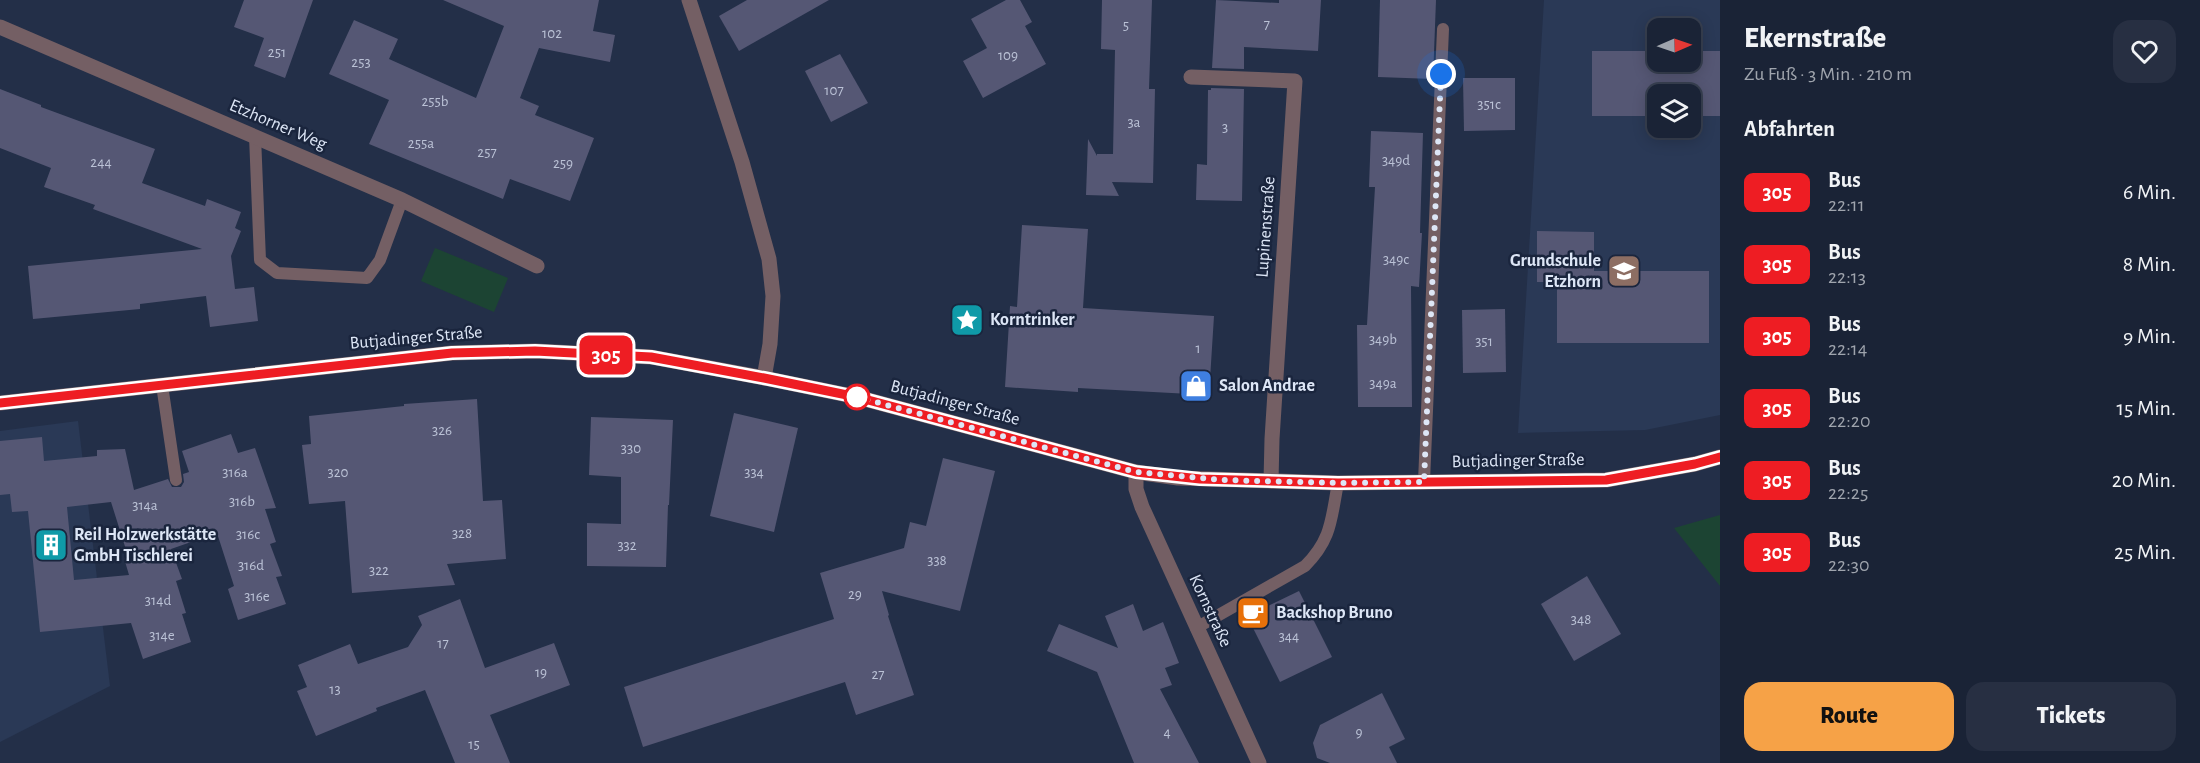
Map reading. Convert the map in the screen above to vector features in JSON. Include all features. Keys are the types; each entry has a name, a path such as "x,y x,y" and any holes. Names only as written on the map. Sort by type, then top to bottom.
{"street":[{"path":"689,0 742,162 769,259 773,296 770,344 764,378"},
{"name":"Etzhorner Weg","path":"0,27 402,200 537,266"},
{"name":"Lupinenstraße","path":"1191,77 1295,81 1271,481"},
{"name":"Butjadinger Straße","path":"0,403 452,353 535,351 651,357 764,378 857,397 1136,472 1179,477 1338,483 1606,480 1720,457"},
{"name":"Kornstraße","path":"1136,472 1136,489 1142,507 1259,763"}],"lane":[{"path":"1424,482 1443,29"},
{"path":"255,136 260,260 277,273 367,278 380,260 402,200"},
{"path":"162,384 176,480"},
{"path":"1196,628 1305,566 1320,552 1329,532 1338,483"}],"shaded area":[{"name":"Grundschule Etzhorn","path":"1544,0 1720,0 1720,415 1645,430 1518,433"},
{"path":"78,421 110,686 0,742 0,431"}],"green space":[{"path":"435,248 508,278 494,312 421,281"},
{"path":"1720,515 1720,586 1674,528"}],"building":[{"path":"244,0 313,0 285,78 254,66 264,38 234,27"},
{"path":"443,0 599,0 593,31 615,35 610,62 539,48 520,98 539,106 535,115 594,138 570,201 510,179 503,199 369,144 389,100 329,74 354,20 398,39 389,59 476,98 504,26"},
{"path":"747,0 829,0 739,51 719,16"},
{"path":"1006,0 1020,0 1032,22 1025,26 1046,64 983,98 963,61 987,48 971,19"},
{"path":"1102,0 1152,0 1149,89 1155,89 1153,183 1112,182 1119,196 1086,195 1088,139 1097,156 1097,154 1113,154 1115,50 1101,49"},
{"path":"1216,0 1279,3 1279,0 1321,0 1318,51 1244,47 1244,69 1212,68"},
{"path":"1380,0 1436,0 1433,79 1378,77"},
{"path":"1592,51 1647,51 1647,72 1701,72 1701,51 1720,51 1720,116 1701,116 1701,84 1647,84 1647,116 1592,116"},
{"path":"840,54 868,103 831,122 805,71"},
{"path":"1463,78 1515,78 1515,130 1464,131"},
{"path":"1211,88 1244,89 1242,201 1196,200 1197,164 1207,165 1208,90"},
{"path":"0,89 41,105 41,107 155,149 142,183 205,206 207,199 241,212 235,228 241,231 231,256 235,289 254,287 258,321 210,327 206,296 140,304 140,309 33,319 28,266 202,249 93,209 95,205 44,187 51,168 0,148"},
{"path":"1371,131 1423,133 1419,287 1411,286 1412,407 1358,407 1357,325 1367,325 1375,187 1369,187"},
{"path":"1022,225 1088,229 1083,308 1214,316 1209,395 1078,388 1078,392 1005,387 1010,306 1017,307"},
{"path":"1537,231 1594,232 1594,271 1709,271 1709,343 1557,343 1557,282 1537,282"},
{"path":"1505,309 1506,372 1463,373 1462,310"},
{"path":"477,399 483,501 502,500 506,559 447,564 455,585 352,593 345,501 309,504 302,445 311,444 309,416 404,406 404,404"},
{"path":"734,413 798,428 774,532 710,516"},
{"path":"591,417 673,420 666,567 587,566 587,523 621,524 621,477 589,475"},
{"path":"231,434 238,453 255,448 276,508 265,509 276,542 270,544 282,576 276,577 286,604 238,620 228,589 234,586 217,533 171,549 182,579 176,581 186,613 182,614 191,642 143,659 131,623 40,632 28,511 12,512 10,494 0,495 0,441 42,437 44,461 97,456 97,450 125,449 134,490 168,479 172,487 181,487 184,482 183,474 189,472 182,451","holes":["111,502 128,556 124,558 129,575 74,580 67,507"]},
{"path":"943,458 995,471 960,611 882,591 914,695 856,715 845,682 643,747 624,687 834,619 820,573 904,548 910,522 926,526"},
{"path":"1587,576 1621,634 1574,661 1541,604"},
{"path":"1299,591 1332,657 1280,682 1247,616"},
{"path":"460,599 485,668 554,643 570,685 490,715 510,763 455,763 425,690 376,708 377,711 316,736 297,691 307,687 298,665 350,644 358,664 408,647 422,625 418,616"},
{"path":"1133,604 1143,631 1163,622 1179,663 1165,668 1172,685 1160,689 1199,763 1134,763 1097,672 1047,651 1059,624 1118,648 1105,616"},
{"path":"1382,693 1405,739 1389,747 1397,763 1330,763 1317,758 1313,743 1320,725"}],"bus line":[{"name":"305","path":"0,403 368,361 452,353 535,351 651,357 764,378 857,397 1136,472 1179,477 1338,483 1606,480 1695,464 1720,457"}],"place":[{"name":"Grundschule Etzhorn","path":"1624,271"},
{"name":"Korntrinker","path":"967,320"},
{"name":"Salon Andrae","path":"1196,386"},
{"name":"Reil Holzwerkstätte GmbH Tischlerei","path":"51,545"},
{"name":"Backshop Bruno","path":"1253,613"}],"route":[{"path":"857,397 1136,472 1222,480 1338,483 1424,482 1441,74"}]}
